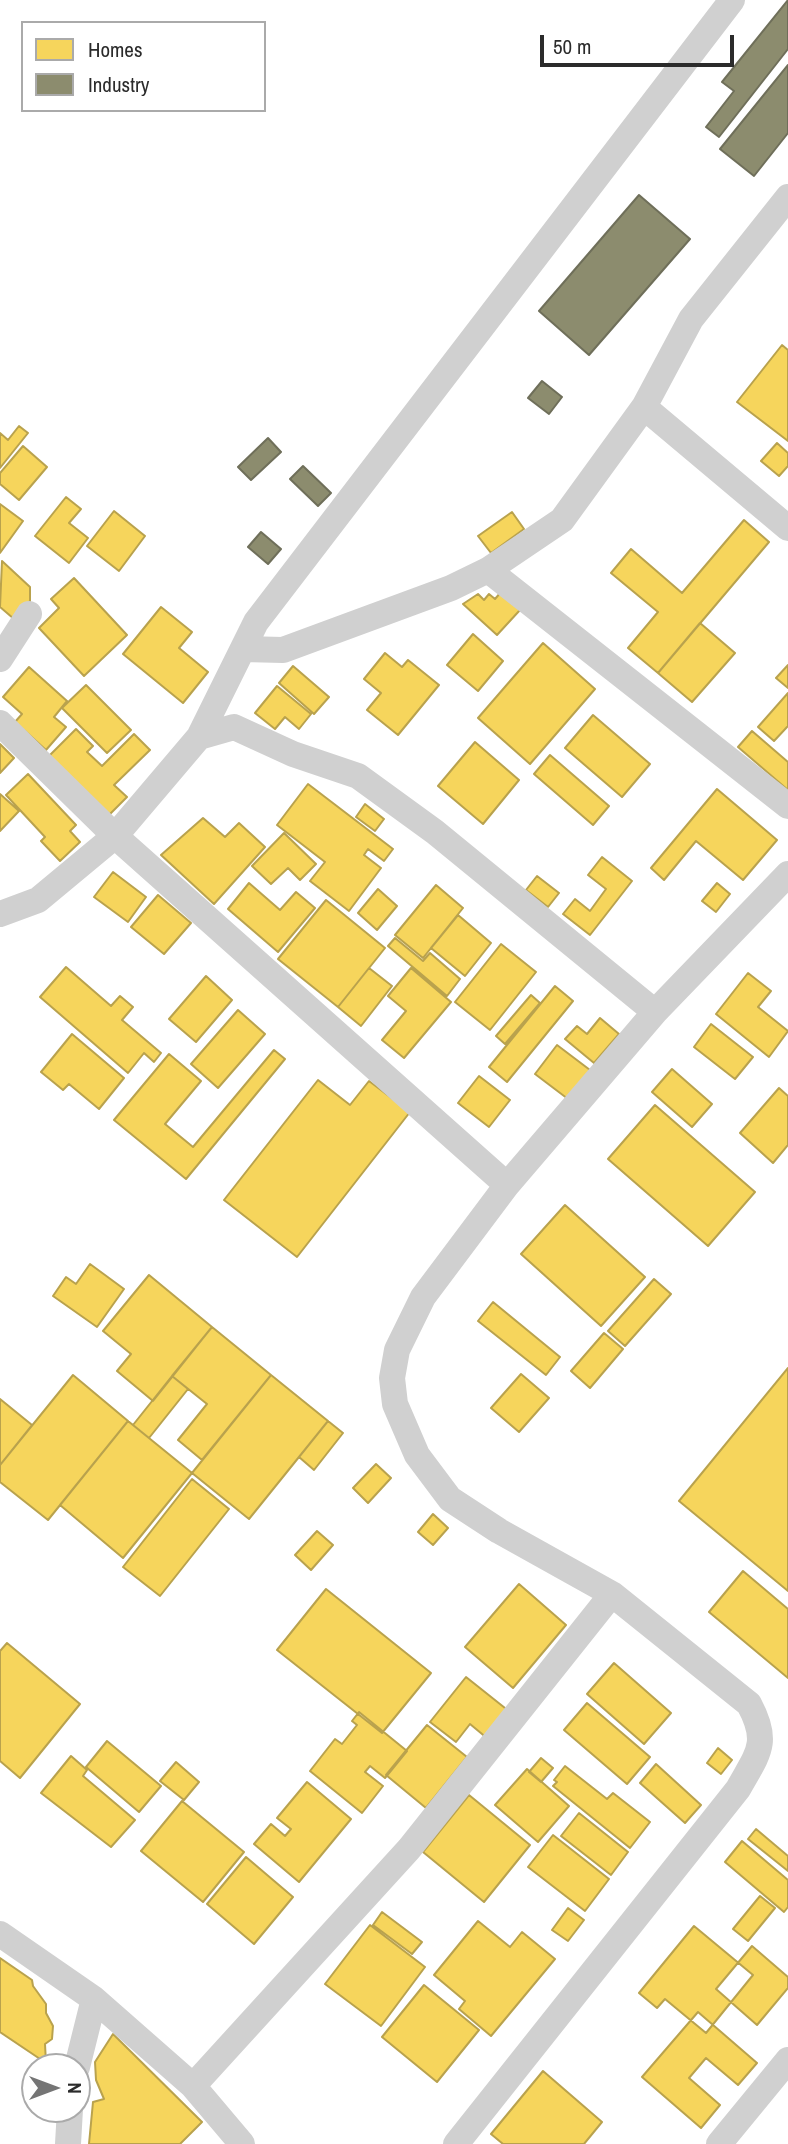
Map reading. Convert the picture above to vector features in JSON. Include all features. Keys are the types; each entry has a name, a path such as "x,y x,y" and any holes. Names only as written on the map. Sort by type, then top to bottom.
{"street":[{"path":"0,914 38,900 115,836 199,737 256,622 732,0"},
{"path":"243,649 283,650 378,612 451,588 488,570 562,520 644,407 691,319 788,197"},
{"path":"644,407 788,528"},
{"path":"488,570 788,806"},
{"path":"0,659 29,614"},
{"path":"0,723 115,836 507,1185"},
{"path":"199,737 234,727 293,754 358,776 435,832 654,1012"},
{"path":"456,2144 738,1788 761,1747 761,1727 749,1704 612,1594 499,1531 450,1499 417,1455 395,1404 392,1378 397,1350 422,1297 507,1185 654,1012 788,874"},
{"path":"193,2086 409,1849 612,1594"},
{"path":"0,1934 94,1999 193,2086 242,2144"},
{"path":"80,2053 94,1999"},
{"path":"719,2144 788,2060"},
{"path":"68,2144 69,2123"}],"building: Homes":[{"path":"782,345 788,350 788,441 737,402"},
{"path":"19,426 28,433 0,468 0,433 8,440"},
{"path":"777,443 788,453 788,466 779,476 761,461"},
{"path":"23,446 47,467 19,500 0,484 0,473"},
{"path":"66,497 81,509 69,523 88,538 69,563 35,536"},
{"path":"0,504 23,521 0,553"},
{"path":"114,511 145,536 119,571 87,546"},
{"path":"512,512 524,529 491,553 478,536"},
{"path":"744,520 769,542 658,673 628,648 658,612 611,573 631,549 682,593"},
{"path":"2,561 30,587 30,601 14,619 0,607"},
{"path":"74,578 127,635 84,676 39,628 59,608 51,599"},
{"path":"501,592 520,610 497,635 463,604 478,594 484,600 489,594 495,599"},
{"path":"161,607 192,632 179,648 208,672 183,703 123,654"},
{"path":"700,623 735,653 692,702 658,673"},
{"path":"473,634 503,661 478,691 447,665"},
{"path":"543,643 595,689 530,764 478,718"},
{"path":"385,653 402,667 408,660 439,685 398,735 367,710 381,693 364,679"},
{"path":"788,665 788,688 776,678"},
{"path":"293,666 329,697 314,714 279,683"},
{"path":"29,667 67,701 54,717 66,727 46,750 15,722 22,714 3,697"},
{"path":"86,685 131,730 107,753 62,708"},
{"path":"277,686 311,714 299,729 285,717 275,729 255,713"},
{"path":"788,693 788,726 774,741 758,727"},
{"path":"593,715 650,764 622,797 565,748"},
{"path":"76,729 93,746 87,752 102,766 134,734 150,750 114,785 127,797 108,816 49,756"},
{"path":"752,731 788,762 788,790 738,747"},
{"path":"475,742 519,780 483,824 438,786"},
{"path":"0,744 14,758 0,773"},
{"path":"550,755 609,806 593,825 534,774"},
{"path":"28,774 76,825 70,831 80,842 60,861 41,841 45,837 6,795"},
{"path":"308,784 393,849 384,861 368,849 364,855 381,868 349,911 310,881 325,862 277,825"},
{"path":"717,789 777,840 743,880 696,841 664,880 651,868"},
{"path":"0,794 19,811 0,831"},
{"path":"365,804 384,819 375,831 356,817"},
{"path":"203,818 225,837 239,823 265,847 214,904 161,855"},
{"path":"284,833 316,864 300,880 288,868 271,884 252,866"},
{"path":"602,857 632,881 590,935 563,914 575,899 590,911 606,889 588,875"},
{"path":"113,872 146,897 128,922 94,897"},
{"path":"537,876 559,893 548,907 526,890"},
{"path":"249,883 280,910 296,892 315,908 278,952 228,909"},
{"path":"717,883 730,894 716,912 702,901"},
{"path":"436,885 463,908 423,958 395,935"},
{"path":"378,889 397,906 377,930 358,913"},
{"path":"158,895 191,923 164,954 131,927"},
{"path":"326,900 385,948 338,1007 278,959"},
{"path":"458,915 491,943 465,976 431,948"},
{"path":"395,938 423,961 430,953 460,979 447,996 388,946"},
{"path":"501,944 536,972 490,1030 455,1002"},
{"path":"66,967 111,1006 120,996 133,1007 122,1020 161,1053 154,1062 144,1053 128,1073 40,997"},
{"path":"369,968 392,986 361,1026 338,1007"},
{"path":"411,968 451,1002 404,1058 382,1040 406,1011 388,996"},
{"path":"748,973 771,991 758,1007 788,1031 769,1057 716,1014"},
{"path":"206,976 232,1000 196,1042 169,1019"},
{"path":"555,986 573,1001 507,1082 489,1067"},
{"path":"531,995 540,1003 505,1044 496,1036"},
{"path":"238,1010 265,1034 218,1088 191,1064"},
{"path":"600,1018 619,1034 594,1063 565,1039 577,1026 587,1034"},
{"path":"711,1024 753,1057 735,1079 694,1047"},
{"path":"72,1034 124,1078 99,1109 69,1084 63,1090 41,1072"},
{"path":"557,1045 590,1070 568,1099 535,1074"},
{"path":"274,1050 285,1059 186,1179 114,1120 169,1054 201,1081 165,1124 193,1147"},
{"path":"672,1069 712,1104 692,1127 652,1092"},
{"path":"479,1076 510,1100 489,1127 458,1103"},
{"path":"318,1080 350,1105 369,1081 410,1112 297,1257 224,1200"},
{"path":"779,1088 788,1096 788,1145 773,1163 740,1133"},
{"path":"655,1105 755,1192 708,1246 608,1159"},
{"path":"565,1205 645,1277 601,1326 521,1254"},
{"path":"90,1264 124,1289 97,1327 53,1296 66,1277 76,1284"},
{"path":"149,1275 212,1327 153,1401 117,1371 131,1354 103,1331"},
{"path":"654,1279 671,1294 625,1346 608,1331"},
{"path":"493,1302 560,1357 546,1375 478,1321"},
{"path":"212,1327 271,1375 202,1460 178,1440 207,1404 172,1376"},
{"path":"604,1333 623,1349 590,1388 571,1371"},
{"path":"788,1368 788,1591 679,1501"},
{"path":"521,1374 549,1398 519,1432 491,1408"},
{"path":"73,1375 128,1421 48,1520 0,1482 0,1465"},
{"path":"271,1375 328,1421 249,1519 192,1473"},
{"path":"172,1376 188,1389 149,1438 133,1425"},
{"path":"0,1399 32,1425 0,1465"},
{"path":"128,1421 192,1473 123,1558 60,1505"},
{"path":"328,1421 343,1433 314,1470 299,1457"},
{"path":"376,1464 391,1478 368,1503 353,1488"},
{"path":"192,1479 229,1509 160,1596 123,1567"},
{"path":"433,1514 448,1528 433,1545 418,1532"},
{"path":"317,1531 333,1545 311,1570 295,1555"},
{"path":"743,1571 788,1609 788,1678 709,1612"},
{"path":"519,1584 566,1625 513,1688 465,1647"},
{"path":"326,1589 431,1673 382,1733 277,1650"},
{"path":"7,1643 80,1704 20,1778 0,1761 0,1651"},
{"path":"614,1663 671,1713 644,1744 587,1694"},
{"path":"466,1677 510,1712 488,1739 470,1724 456,1742 430,1722"},
{"path":"587,1703 650,1757 627,1784 564,1730"},
{"path":"359,1712 407,1751 385,1778 370,1766 365,1772 383,1786 362,1813 310,1771 335,1739 342,1744 357,1725 352,1721"},
{"path":"427,1725 467,1757 426,1808 386,1775"},
{"path":"107,1741 161,1786 139,1812 86,1767"},
{"path":"718,1748 732,1760 721,1774 707,1763"},
{"path":"71,1756 87,1770 83,1776 135,1820 111,1847 41,1793"},
{"path":"541,1758 553,1768 541,1782 529,1772"},
{"path":"176,1762 199,1782 184,1800 160,1781"},
{"path":"656,1764 701,1805 685,1823 640,1783"},
{"path":"565,1766 607,1799 613,1793 650,1822 630,1848 553,1786 557,1782 554,1780"},
{"path":"527,1769 569,1806 538,1842 495,1805"},
{"path":"307,1782 351,1819 299,1882 254,1844 271,1824 285,1836 291,1829 277,1818"},
{"path":"469,1795 530,1845 484,1902 423,1852"},
{"path":"182,1801 244,1852 203,1902 141,1851"},
{"path":"579,1813 628,1852 611,1875 561,1836"},
{"path":"756,1829 788,1856 788,1871 748,1839"},
{"path":"553,1835 609,1879 585,1911 528,1867"},
{"path":"742,1841 788,1880 788,1907 784,1912 725,1862"},
{"path":"246,1857 293,1897 254,1944 207,1904"},
{"path":"760,1896 775,1908 748,1941 733,1929"},
{"path":"568,1908 584,1920 568,1941 552,1930"},
{"path":"382,1912 422,1942 412,1954 373,1925"},
{"path":"478,1921 510,1947 522,1932 555,1959 491,2036 459,2009 465,2001 434,1975"},
{"path":"370,1925 425,1967 381,2026 325,1984"},
{"path":"694,1926 753,1975 706,2033 665,1999 657,2008 639,1993"},
{"path":"752,1946 788,1977 788,1988 757,2025 716,1989"},
{"path":"0,1958 32,1980 33,1986 46,2004 46,2013 53,2026 52,2039 45,2044 45,2053 31,2053 0,2032"},
{"path":"424,1985 479,2030 437,2082 382,2037"},
{"path":"698,2012 757,2063 738,2085 706,2058 689,2078 720,2105 701,2128 642,2077"},
{"path":"113,2034 202,2122 180,2144 89,2144 93,2102 104,2099 96,2080 95,2062"},
{"path":"543,2071 602,2122 584,2144 503,2144 491,2134"}],"building: Industry":[{"path":"788,0 788,49 719,137 706,127 734,91 722,82"},
{"path":"788,65 788,133 754,176 720,149"},
{"path":"639,195 690,239 589,355 539,311"},
{"path":"542,381 562,397 549,414 528,398"},
{"path":"268,438 281,452 251,480 238,467"},
{"path":"303,466 331,493 318,506 290,479"},
{"path":"261,532 281,549 268,564 248,547"}]}
